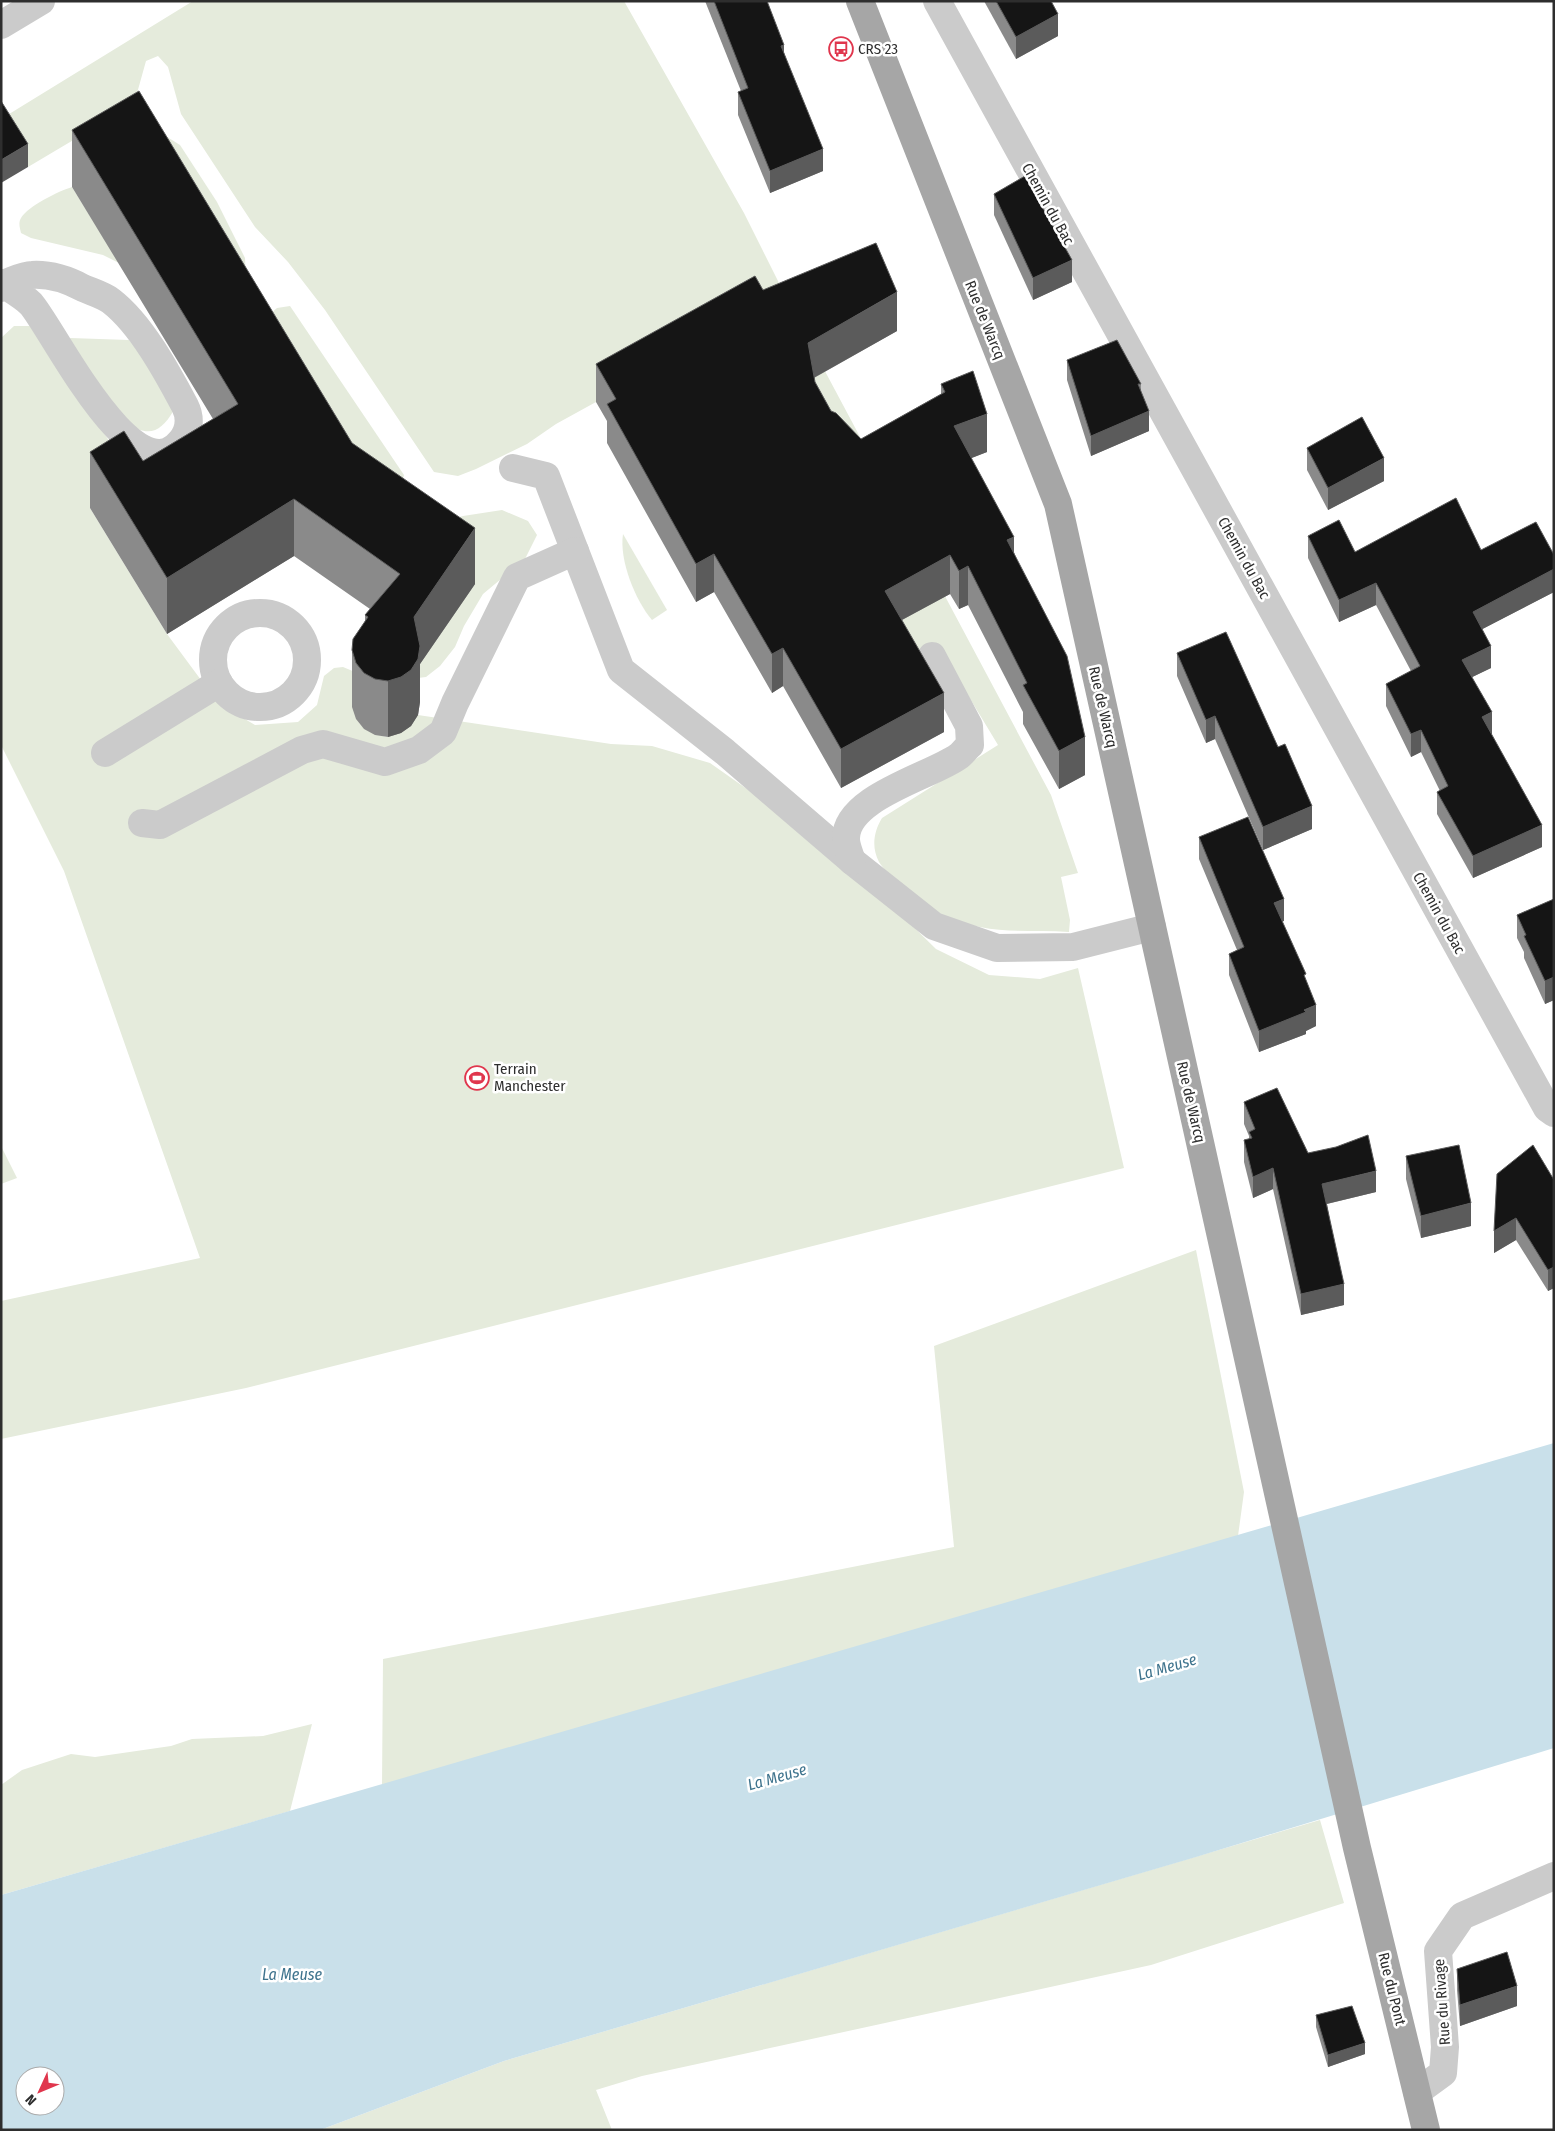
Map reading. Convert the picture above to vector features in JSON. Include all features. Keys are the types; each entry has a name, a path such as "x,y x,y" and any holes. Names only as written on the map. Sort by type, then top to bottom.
{"main road":[{"name":"Rue de Warcq","path":"860,1 1058,504 1357,1848"},
{"name":"Rue du Pont","path":"1357,1848 1426,2130"}],"street":[{"path":"1,25 41,1"},
{"name":"Chemin du Bac","path":"937,1 1547,1108 1554,1113"},
{"path":"31,275 56,278 74,283 109,300 124,313 162,363 189,413 189,424 185,436 177,446 167,452 155,453 142,449 131,441 100,408 31,304 2,285 31,275"},
{"path":"513,468 546,476 621,670 725,752 852,862 934,926 997,948 1073,947 1152,927"},
{"path":"142,823 160,825 302,750 323,744 385,762 419,750 443,732 455,703 517,577 575,551"},
{"path":"852,862 846,839 851,821 870,802 901,784 959,756 970,745 969,726 932,656"},
{"path":"105,753 219,683"},
{"name":"Rue du Rivage","path":"1417,2092 1442,2073 1446,2047 1438,1952 1462,1916 1554,1876"}],"green space":[{"path":"193,1 624,1 744,213 795,315 1051,795 1078,873 1061,877 1070,920 1069,932 991,929 951,919 931,909 910,893 879,862 875,851 874,839 882,818 998,745 937,644 904,662 885,629 921,609 596,402 556,424 527,444 476,469 458,476 434,472 325,310 288,262 255,227 181,114 168,67 158,56 146,61 134,104 28,167 1,119"},
{"path":"164,135 180,145 217,202 245,258 246,279"},
{"path":"72,187 119,263 103,255 31,238 21,233 20,222 25,213 44,200"},
{"path":"290,306 404,475 401,488 392,495 250,331 277,308"},
{"path":"14,326 30,326 130,471 90,508 167,634 218,703 255,725 298,722 317,705 324,676 334,668 343,667 355,672 353,705 355,714 365,729 375,734 388,737 418,715 611,744 652,746 710,763 788,818 881,895 936,949 989,975 1040,979 1078,968 1124,1168 246,1388 1,1439 1,1301 200,1258 64,871 1,745 1,338"},
{"path":"70,338 129,340 157,372 174,410 164,423 159,428 148,431 135,428 127,423 73,354"},
{"path":"502,510 528,521 537,535 525,559 483,594 464,626 455,647 440,666 426,677 410,679 446,521 463,516"},
{"path":"623,534 667,610 652,620 634,591 623,556"},
{"path":"1,1146 17,1178 1,1184"},
{"path":"1196,1250 1244,1492 1238,1536 382,1787 383,1659 954,1547 934,1346"},
{"path":"312,1724 290,1811 1,1895 1,1785 22,1770 71,1754 95,1757 171,1746 192,1739 263,1736"},
{"path":"1320,1820 1344,1903 1151,1965 642,2076 596,2090 612,2130 320,2130 504,2061"}],"water":[{"name":"La Meuse","path":"1554,1443 1554,1748 1196,1857 504,2061 320,2130 1,2130 1,1895"}],"building":[{"path":"714,1 767,1 784,45 781,46 823,149 770,171 738,92 748,88"},
{"path":"996,1 1051,1 1058,14 1016,37"},
{"path":"139,91 352,443 475,528 414,617 420,646 418,659 411,670 401,677 388,681 375,679 364,673 356,663 352,650 353,639 368,617 365,615 400,574 294,499 167,578 90,452 124,431 143,461 238,404 72,130"},
{"path":"1,101 28,144 1,160"},
{"path":"1025,176 1072,260 1033,278 994,194"},
{"path":"876,243 897,292 808,343 815,382 831,411 836,413 861,439 945,392 941,384 973,371 987,414 954,426 1014,537 1007,540 1067,656 1085,737 1059,751 1023,685 1027,683 968,566 959,571 950,555 885,591 944,693 841,749 783,648 772,654 714,554 696,564 607,404 616,399 596,364 755,276 763,290"},
{"path":"1117,340 1141,384 1138,384 1149,411 1091,436 1067,360"},
{"path":"1362,417 1384,458 1328,488 1307,448"},
{"path":"1456,498 1481,550 1536,522 1554,555 1554,569 1473,612 1491,646 1462,660 1492,712 1482,717 1542,825 1473,856 1437,792 1448,786 1421,730 1411,734 1386,684 1420,666 1376,583 1339,600 1308,536 1339,520 1355,552"},
{"path":"1226,632 1278,747 1285,744 1312,806 1263,827 1215,716 1206,720 1177,653"},
{"path":"1248,817 1284,899 1274,903 1306,974 1304,975 1316,1005 1304,1010 1306,1012 1259,1031 1229,954 1244,947 1199,837"},
{"path":"1554,899 1554,977 1545,981 1524,936 1526,935 1517,915"},
{"path":"1277,1088 1308,1153 1336,1147 1368,1135 1376,1171 1322,1184 1344,1284 1301,1294 1273,1168 1253,1177 1244,1140 1252,1138 1249,1132 1255,1129 1244,1102"},
{"path":"1459,1145 1471,1203 1421,1216 1406,1156"},
{"path":"1533,1145 1554,1180 1554,1267 1548,1270 1516,1218 1494,1231 1497,1174"},
{"path":"1507,1952 1517,1986 1460,2005 1457,1969"},
{"path":"1352,2006 1365,2043 1328,2055 1316,2015"}],"place":[{"name":"CRS 23","path":"841,49"},
{"name":"Terrain Manchester","path":"477,1078"}]}
